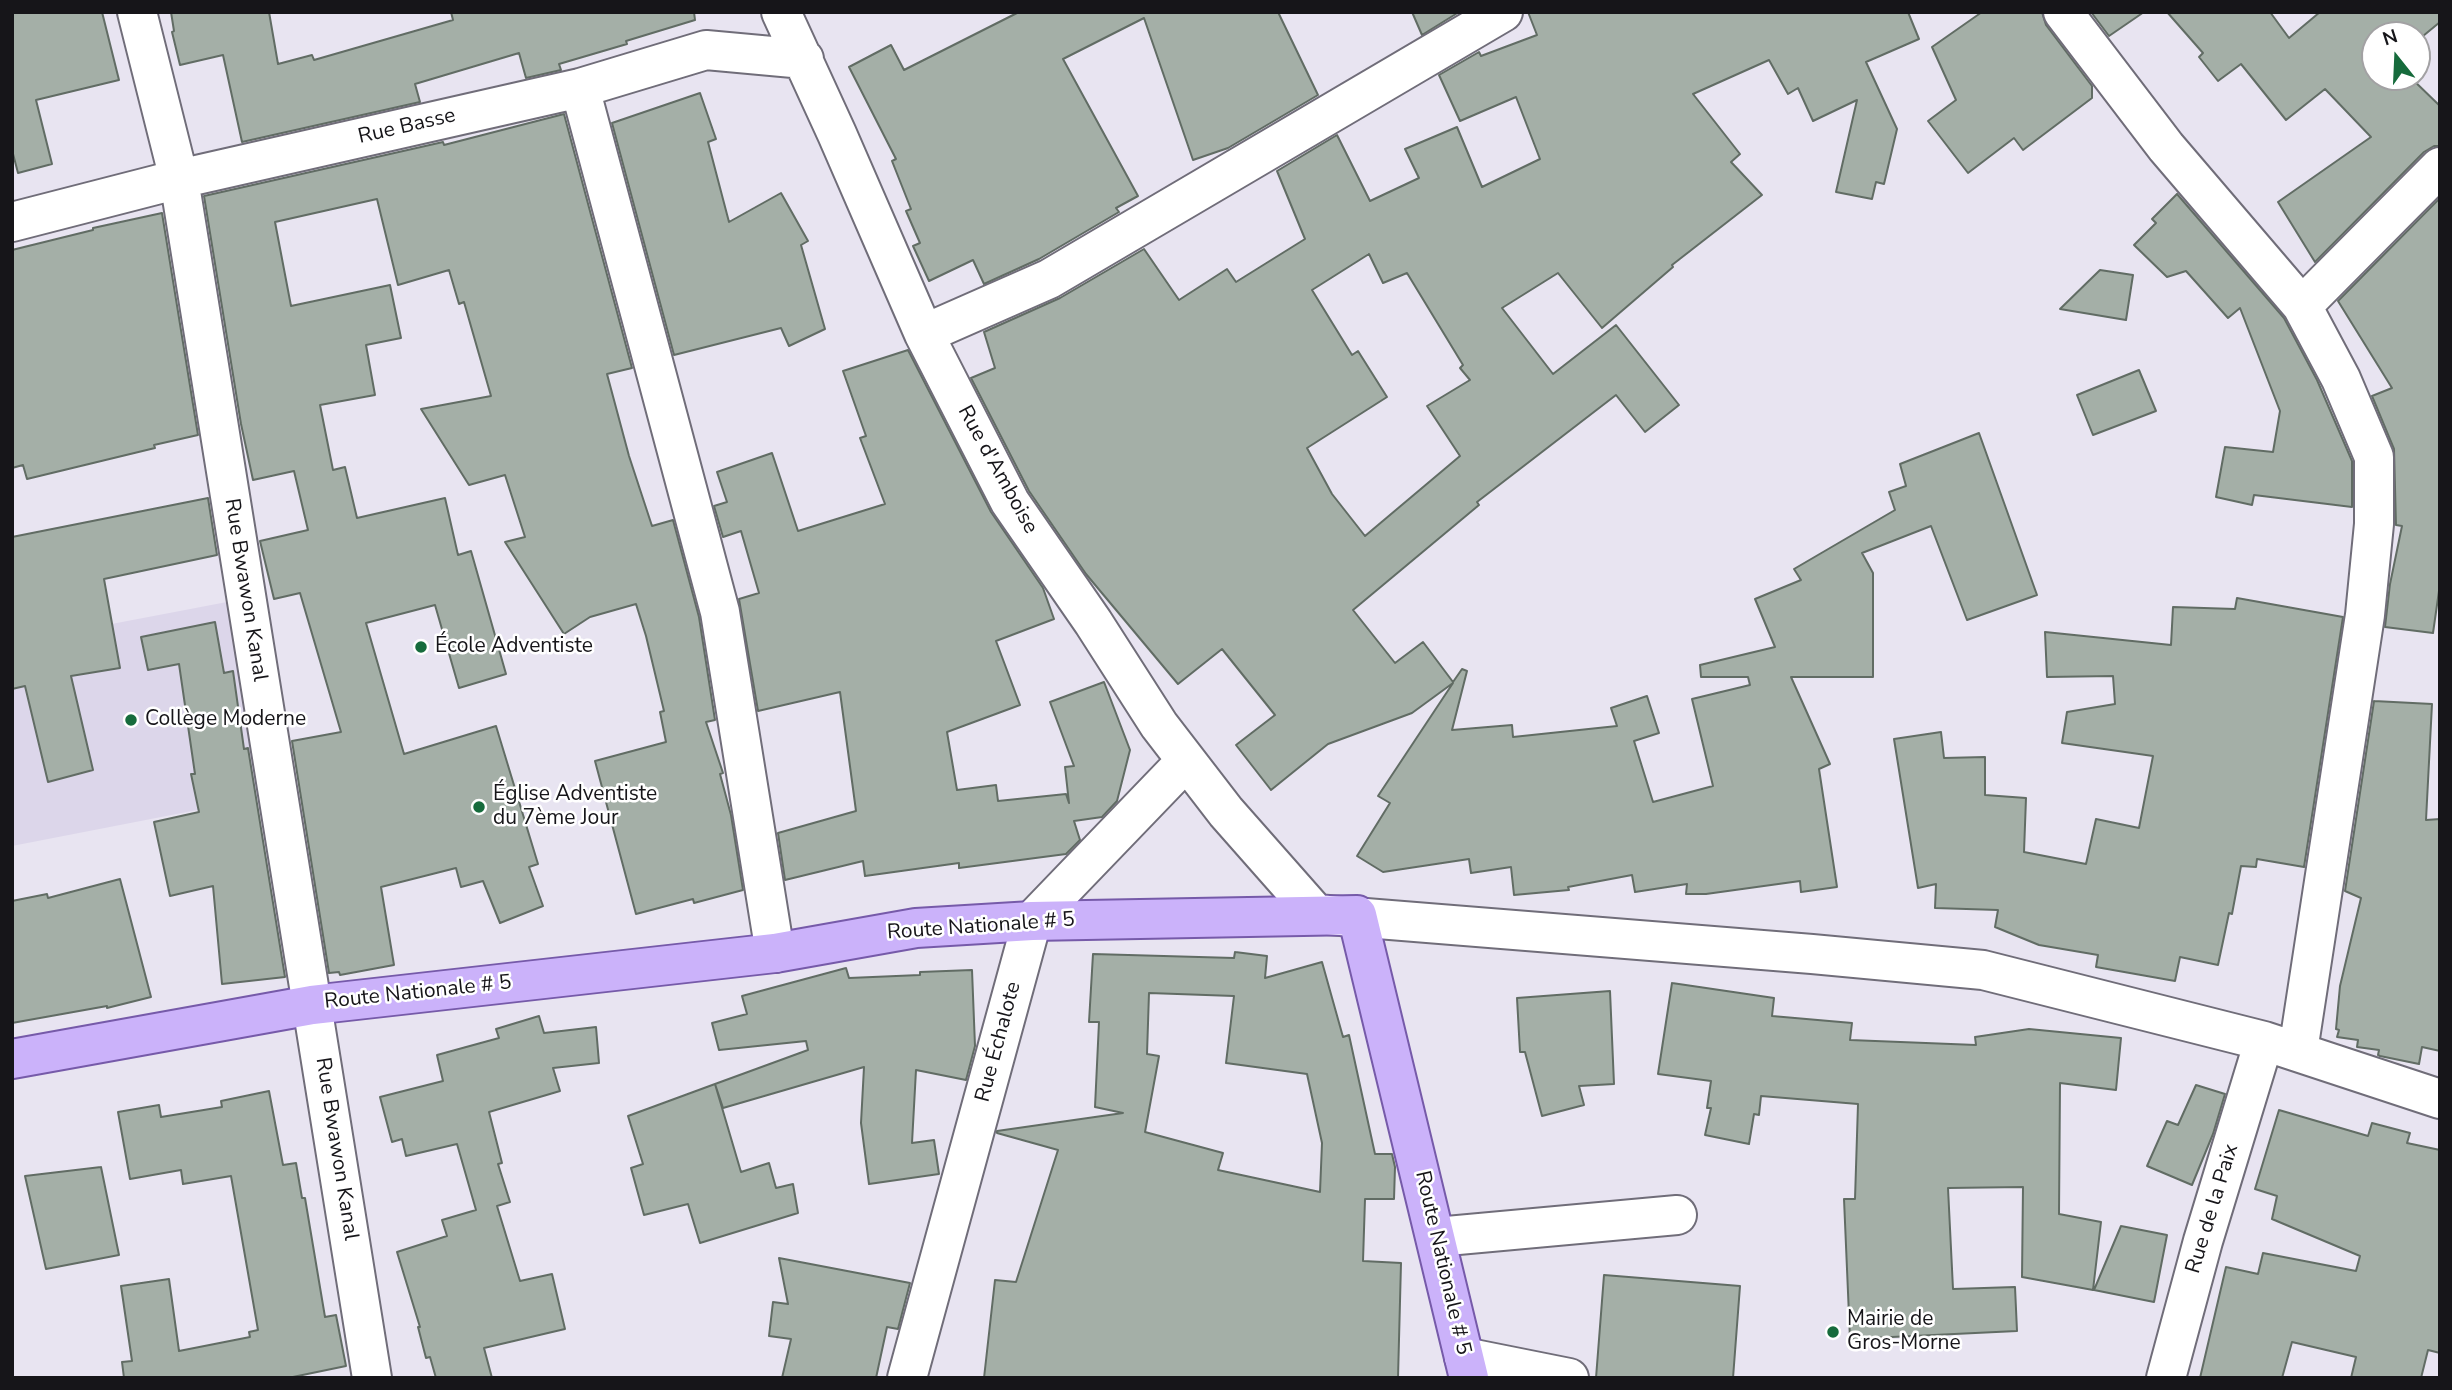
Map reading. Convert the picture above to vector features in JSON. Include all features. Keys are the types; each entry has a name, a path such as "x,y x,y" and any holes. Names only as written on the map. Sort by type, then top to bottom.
{"main road":[{"name":"Route Nationale # 5","path":"12,1059 313,1005 775,953 916,928 1032,921 1357,915 1467,1368"}],"street":[{"name":"Rue Bwawon Kanal","path":"136,12 179,179 372,1378"},
{"name":"Rue d'Amboise","path":"781,12 924,334 1010,502 1093,622 1159,725 1226,812 1316,914"},
{"path":"924,334 1049,279 1503,12"},
{"name":"Rue de la Paix","path":"2063,12 2166,147 2302,306 2341,379 2374,457 2374,524 2365,615 2281,1046 2203,1241 2166,1378"},
{"name":"Rue Basse","path":"12,222 179,179 580,88 706,50 804,59"},
{"path":"580,88 720,612 775,953"},
{"path":"2302,306 2440,167"},
{"name":"Rue Échalote","path":"907,1378 1032,921 1186,761"},
{"path":"1316,914 1983,970 2281,1046 2440,1100"},
{"path":"1436,1237 1677,1214"},
{"path":"1467,1368 1569,1378"}],"shaded area":[{"name":"Collège Moderne","path":"227,602 264,797 12,846 12,643"}],"building":[{"path":"12,12 102,12 119,80 36,100 52,164 18,173 12,150"},
{"path":"171,12 269,12 278,64 312,55 314,60 453,20 451,12 694,12 695,20 559,64 561,70 526,78 519,53 415,84 420,102 242,142 223,55 180,65 172,32"},
{"path":"1019,12 1278,12 1318,95 1228,148 1193,160 1144,18 1063,59 1138,196 1116,208 1119,212 1039,259 984,284 973,260 929,281 913,246 920,243 906,211 911,209 892,161 896,159 849,67 891,45 904,70"},
{"path":"1412,12 1459,12 1422,35"},
{"path":"1528,12 1908,12 1919,39 1866,62 1897,129 1884,184 1876,182 1872,199 1836,192 1857,100 1813,121 1798,88 1788,94 1769,60 1693,94 1740,154 1731,162 1762,195 1672,265 1673,267 1602,328 1558,273 1502,308 1553,374 1616,325 1679,405 1645,432 1616,395 1477,502 1479,505 1353,610 1395,663 1423,642 1453,682 1462,669 1467,671 1452,730 1512,725 1513,737 1617,726 1611,708 1647,696 1659,733 1634,741 1653,802 1713,786 1692,699 1750,685 1748,677 1701,677 1700,665 1775,647 1755,599 1801,580 1794,569 1895,510 1889,492 1906,486 1900,464 1979,433 2037,595 1967,620 1931,526 1862,553 1873,573 1873,677 1791,677 1830,764 1819,769 1837,887 1801,892 1800,881 1706,894 1686,894 1687,884 1635,892 1632,875 1568,887 1569,890 1514,895 1511,867 1471,873 1469,859 1383,872 1357,856 1390,803 1378,796 1453,683 1412,713 1328,744 1271,790 1236,745 1275,715 1222,649 1178,684 1086,574 1029,491 971,378 995,368 984,332 1060,298 1144,249 1179,300 1227,269 1236,282 1305,239 1277,171 1337,135 1370,201 1419,178 1405,149 1457,127 1482,187 1540,159 1516,97 1460,121 1439,75 1479,52 1481,56 1537,35","holes":["1369,254 1383,283 1407,273 1463,365 1460,368 1470,380 1427,406 1460,456 1365,536 1332,494 1307,448 1387,397 1358,351 1352,355 1312,290"]},
{"path":"1982,12 2042,12 2046,25 2092,86 2092,98 2023,150 2014,138 1968,173 1928,121 1956,100 1932,47"},
{"path":"2091,12 2144,12 2109,36"},
{"path":"2167,12 2270,12 2289,38 2320,12 2440,12 2440,22 2431,29 2431,21 2361,21 2361,91 2424,91 2440,106 2440,146 2434,146 2424,152 2315,262 2278,202 2371,137 2325,89 2286,120 2241,64 2218,81 2199,57 2203,53"},
{"path":"700,93 716,139 708,142 729,222 781,193 808,241 801,245 825,329 789,346 781,328 674,355 612,123"},
{"path":"564,114 632,368 607,374 629,456 652,526 673,520 699,617 715,720 706,722 723,773 720,774 731,815 743,890 694,903 693,899 636,914 595,761 666,742 660,712 664,711 636,604 590,617 564,634 505,542 525,537 505,475 469,485 421,409 491,396 464,302 459,304 449,270 398,285 377,199 275,222 291,306 390,285 401,338 366,345 375,395 320,405 333,470 345,467 357,518 445,498 458,555 471,551 506,674 459,688 435,605 366,623 404,754 496,726 538,864 529,867 543,906 500,923 483,881 461,887 456,868 381,887 394,965 340,975 339,972 329,973 292,741 341,732 300,593 274,599 260,541 308,530 294,471 253,480 241,424 204,196 443,142 444,145"},
{"path":"2177,194 2284,318 2317,380 2352,461 2352,507 2254,495 2252,505 2216,497 2225,447 2273,452 2280,411 2240,308 2228,318 2186,271 2167,277 2134,245 2156,223 2152,219"},
{"path":"2440,198 2440,584 2433,633 2385,627 2390,584 2402,526 2396,525 2394,449 2372,396 2392,388 2338,301"},
{"path":"162,213 198,435 27,479 23,465 12,468 12,250"},
{"path":"2100,270 2133,275 2126,320 2060,309"},
{"path":"908,350 991,512 1043,588 1054,619 996,641 1020,705 947,732 957,790 996,785 998,801 1066,794 1069,803 1065,767 1074,766 1050,702 1104,682 1130,750 1117,801 1102,817 1074,821 1080,840 1066,854 959,868 959,863 865,876 863,861 785,880 778,833 856,811 840,692 758,711 739,599 759,593 741,531 723,537 714,506 727,502 717,472 772,453 798,531 885,504 860,438 866,436 843,371"},
{"path":"2139,370 2156,411 2093,435 2077,395"},
{"path":"208,498 217,555 104,579 120,668 71,676 93,770 48,782 25,686 12,689 12,537"},
{"path":"2237,598 2343,617 2304,867 2257,859 2256,867 2241,866 2218,965 2180,957 2175,981 2096,967 2098,955 2039,945 1995,927 1998,910 1935,908 1936,884 1918,888 1894,739 1941,732 1944,758 1985,757 1985,795 2026,798 2024,852 2086,864 2096,819 2139,828 2153,756 2062,743 2067,712 2115,704 2113,676 2047,677 2045,632 2171,645 2173,607 2235,609"},
{"path":"215,622 224,673 233,671 244,749 248,748 285,977 222,984 213,886 170,896 154,822 199,812 191,774 195,774 179,664 148,670 141,637"},
{"path":"2374,701 2432,704 2426,820 2440,819 2440,1051 2422,1047 2419,1064 2380,1056 2379,1050 2357,1047 2358,1040 2337,1037 2339,1030 2336,1029 2340,986 2361,898 2345,891"},
{"path":"120,879 151,997 107,1008 12,1023 12,901 47,894 48,898"},
{"path":"1235,952 1267,956 1265,978 1322,962 1343,1037 1349,1035 1375,1154 1392,1154 1395,1167 1394,1199 1365,1199 1363,1261 1401,1263 1398,1378 984,1378 995,1280 1016,1282 1058,1150 997,1131 1123,1113 1095,1107 1099,1022 1089,1022 1093,954 1234,958","holes":["1149,993 1234,996 1226,1063 1307,1074 1322,1143 1320,1192 1218,1170 1223,1153 1145,1132 1159,1056 1147,1054"]},
{"path":"846,968 849,978 972,970 975,1046 966,1080 916,1070 912,1143 934,1140 939,1174 869,1184 861,1123 864,1067 723,1108 715,1084 808,1050 806,1041 719,1050 712,1023 747,1014 742,996"},
{"path":"1672,983 1774,998 1772,1016 1852,1023 1850,1040 1976,1045 1975,1037 2029,1029 2121,1038 2116,1090 2060,1083 2059,1214 2101,1222 2093,1290 2022,1277 2023,1187 1948,1188 1953,1289 2015,1287 2017,1331 1850,1339 1844,1199 1855,1199 1858,1104 1761,1096 1759,1115 1754,1114 1749,1144 1705,1135 1711,1108 1707,1108 1711,1081 1658,1074"},
{"path":"1610,991 1614,1084 1579,1086 1584,1105 1542,1116 1525,1052 1520,1052 1517,998"},
{"path":"539,1016 544,1033 596,1027 599,1063 553,1068 560,1091 489,1112 502,1163 498,1164 510,1202 497,1206 520,1281 552,1274 565,1329 484,1348 492,1378 436,1378 430,1357 426,1358 420,1327 397,1252 447,1236 442,1220 476,1210 457,1144 406,1156 402,1139 392,1142 380,1097 443,1081 437,1055 499,1038 496,1029"},
{"path":"715,1084 741,1172 769,1163 776,1188 793,1184 798,1213 700,1243 688,1204 644,1215 631,1168 643,1164 628,1116"},
{"path":"2196,1085 2225,1094 2213,1134 2192,1185 2147,1166 2167,1121 2178,1125"},
{"path":"269,1091 283,1165 296,1163 302,1198 305,1198 325,1317 336,1315 346,1366 288,1378 124,1378 122,1362 132,1361 121,1286 169,1279 179,1351 250,1337 249,1332 258,1330 231,1176 183,1184 181,1170 130,1179 118,1112 159,1105 161,1117 222,1107 221,1101"},
{"path":"2279,1110 2368,1136 2372,1123 2410,1133 2407,1143 2440,1150 2440,1353 2428,1350 2421,1378 2351,1378 2356,1357 2292,1342 2282,1378 2200,1378 2226,1267 2258,1274 2263,1253 2356,1271 2360,1256 2272,1219 2277,1196 2255,1189"},
{"path":"101,1167 119,1255 46,1269 25,1176"},
{"path":"2121,1226 2167,1235 2154,1302 2094,1290"},
{"path":"779,1258 910,1283 898,1329 887,1327 876,1378 782,1378 791,1339 769,1336 773,1302 788,1304"},
{"path":"1604,1275 1740,1286 1733,1378 1596,1378"}],"place":[{"name":"École Adventiste","path":"421,647"},
{"name":"Collège Moderne","path":"131,720"},
{"name":"Église Adventiste du 7ème Jour","path":"479,807"},
{"name":"Mairie de Gros-Morne","path":"1833,1332"}]}
